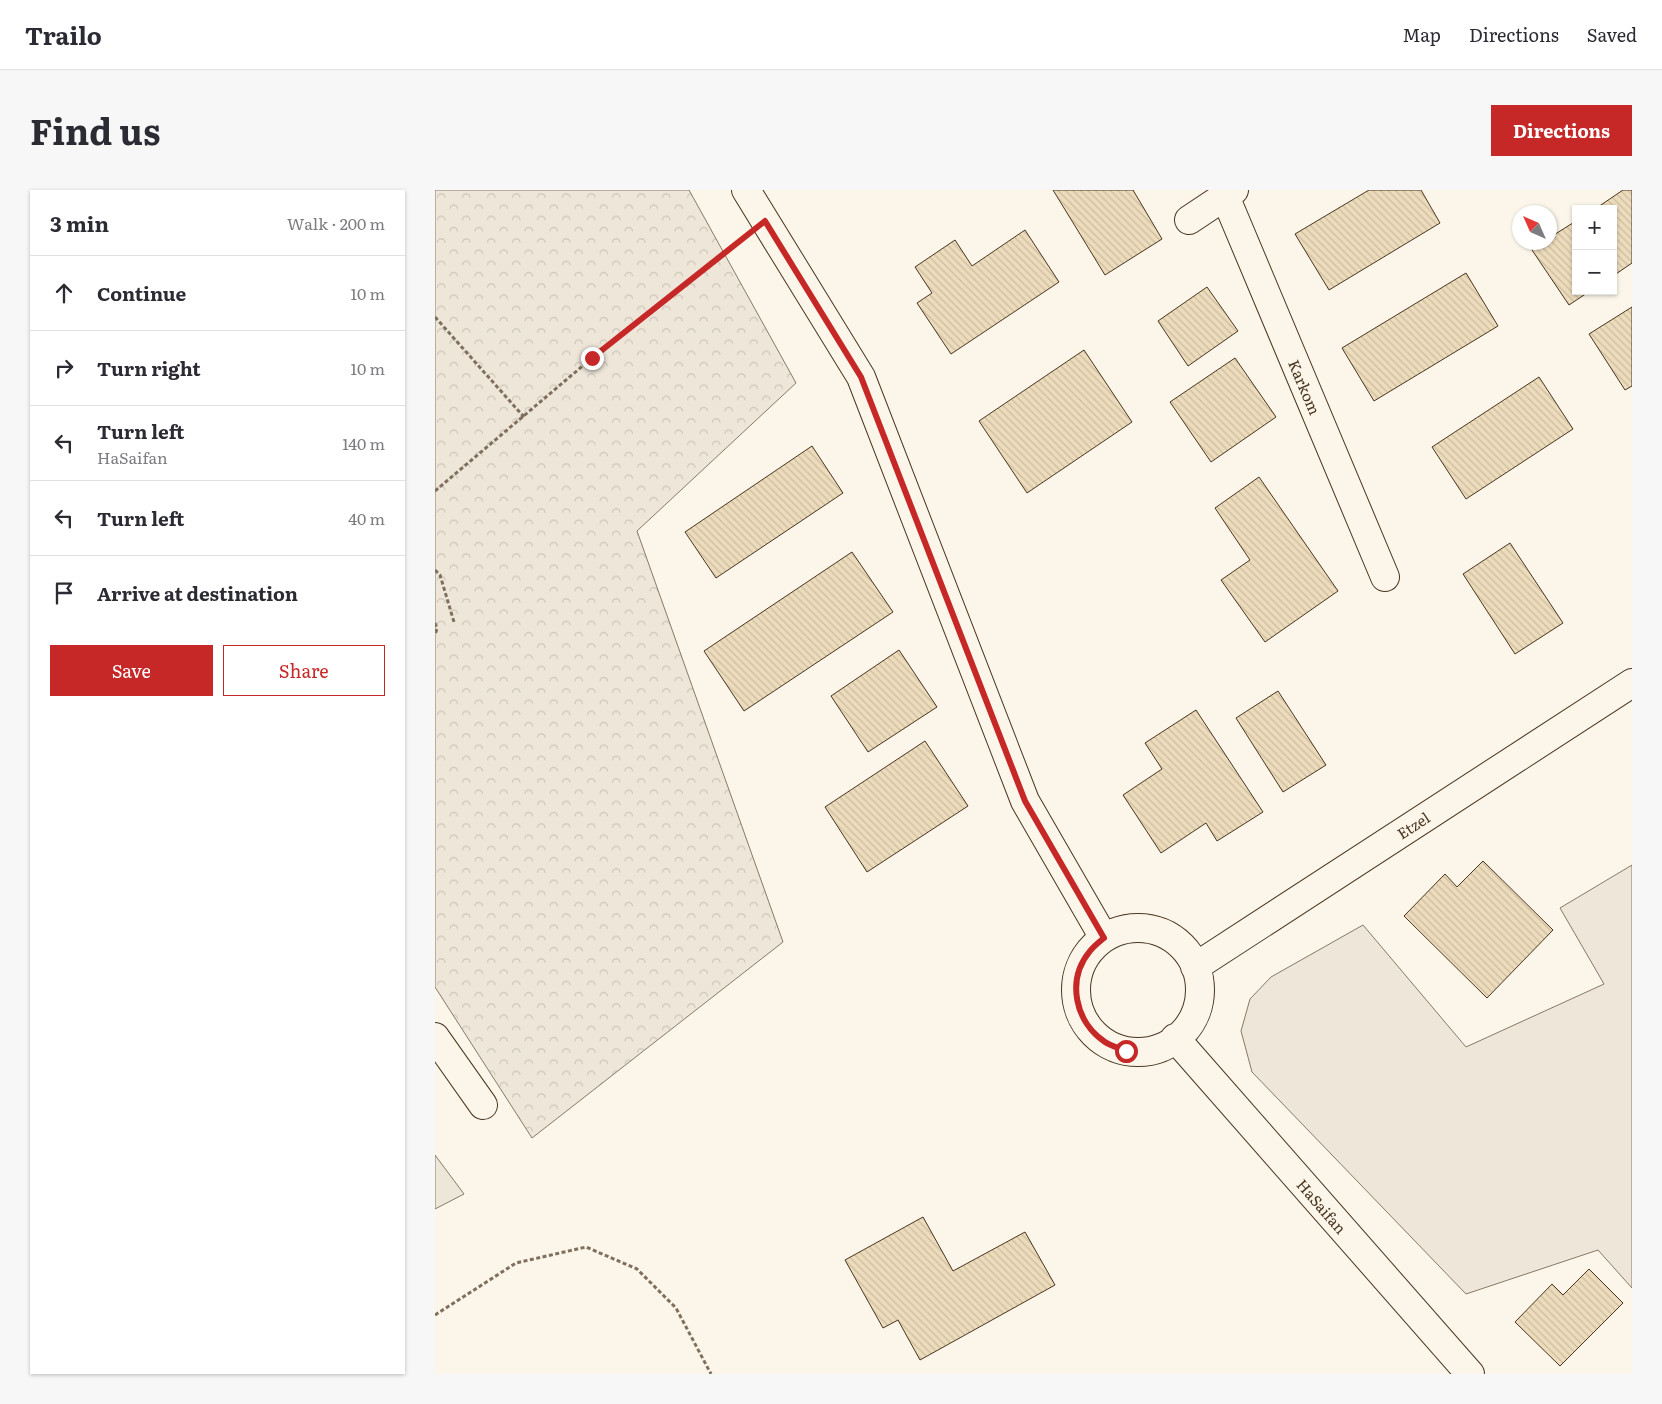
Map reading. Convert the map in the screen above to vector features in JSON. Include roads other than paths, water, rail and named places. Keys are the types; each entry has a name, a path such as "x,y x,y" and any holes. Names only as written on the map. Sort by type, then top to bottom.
{"street":[{"path":"746,190 861,377 1025,801 1104,938"},
{"path":"1189,220 1229,193"},
{"name":"Karkom","path":"1229,193 1385,577"},
{"name":"Etzel","path":"1195,967 1632,683"},
{"path":"1141,928 1160,932 1177,942 1190,956 1195,967 1198,974 1200,993 1196,1012 1185,1030 1168,1044 1147,1051 1126,1051 1106,1043 1089,1029 1079,1011 1075,989 1080,968 1089,951 1104,938 1122,930 1141,928"},
{"path":"435,1037 483,1104"},
{"name":"HaSaifan","path":"1175,1038 1470,1374"}]}
